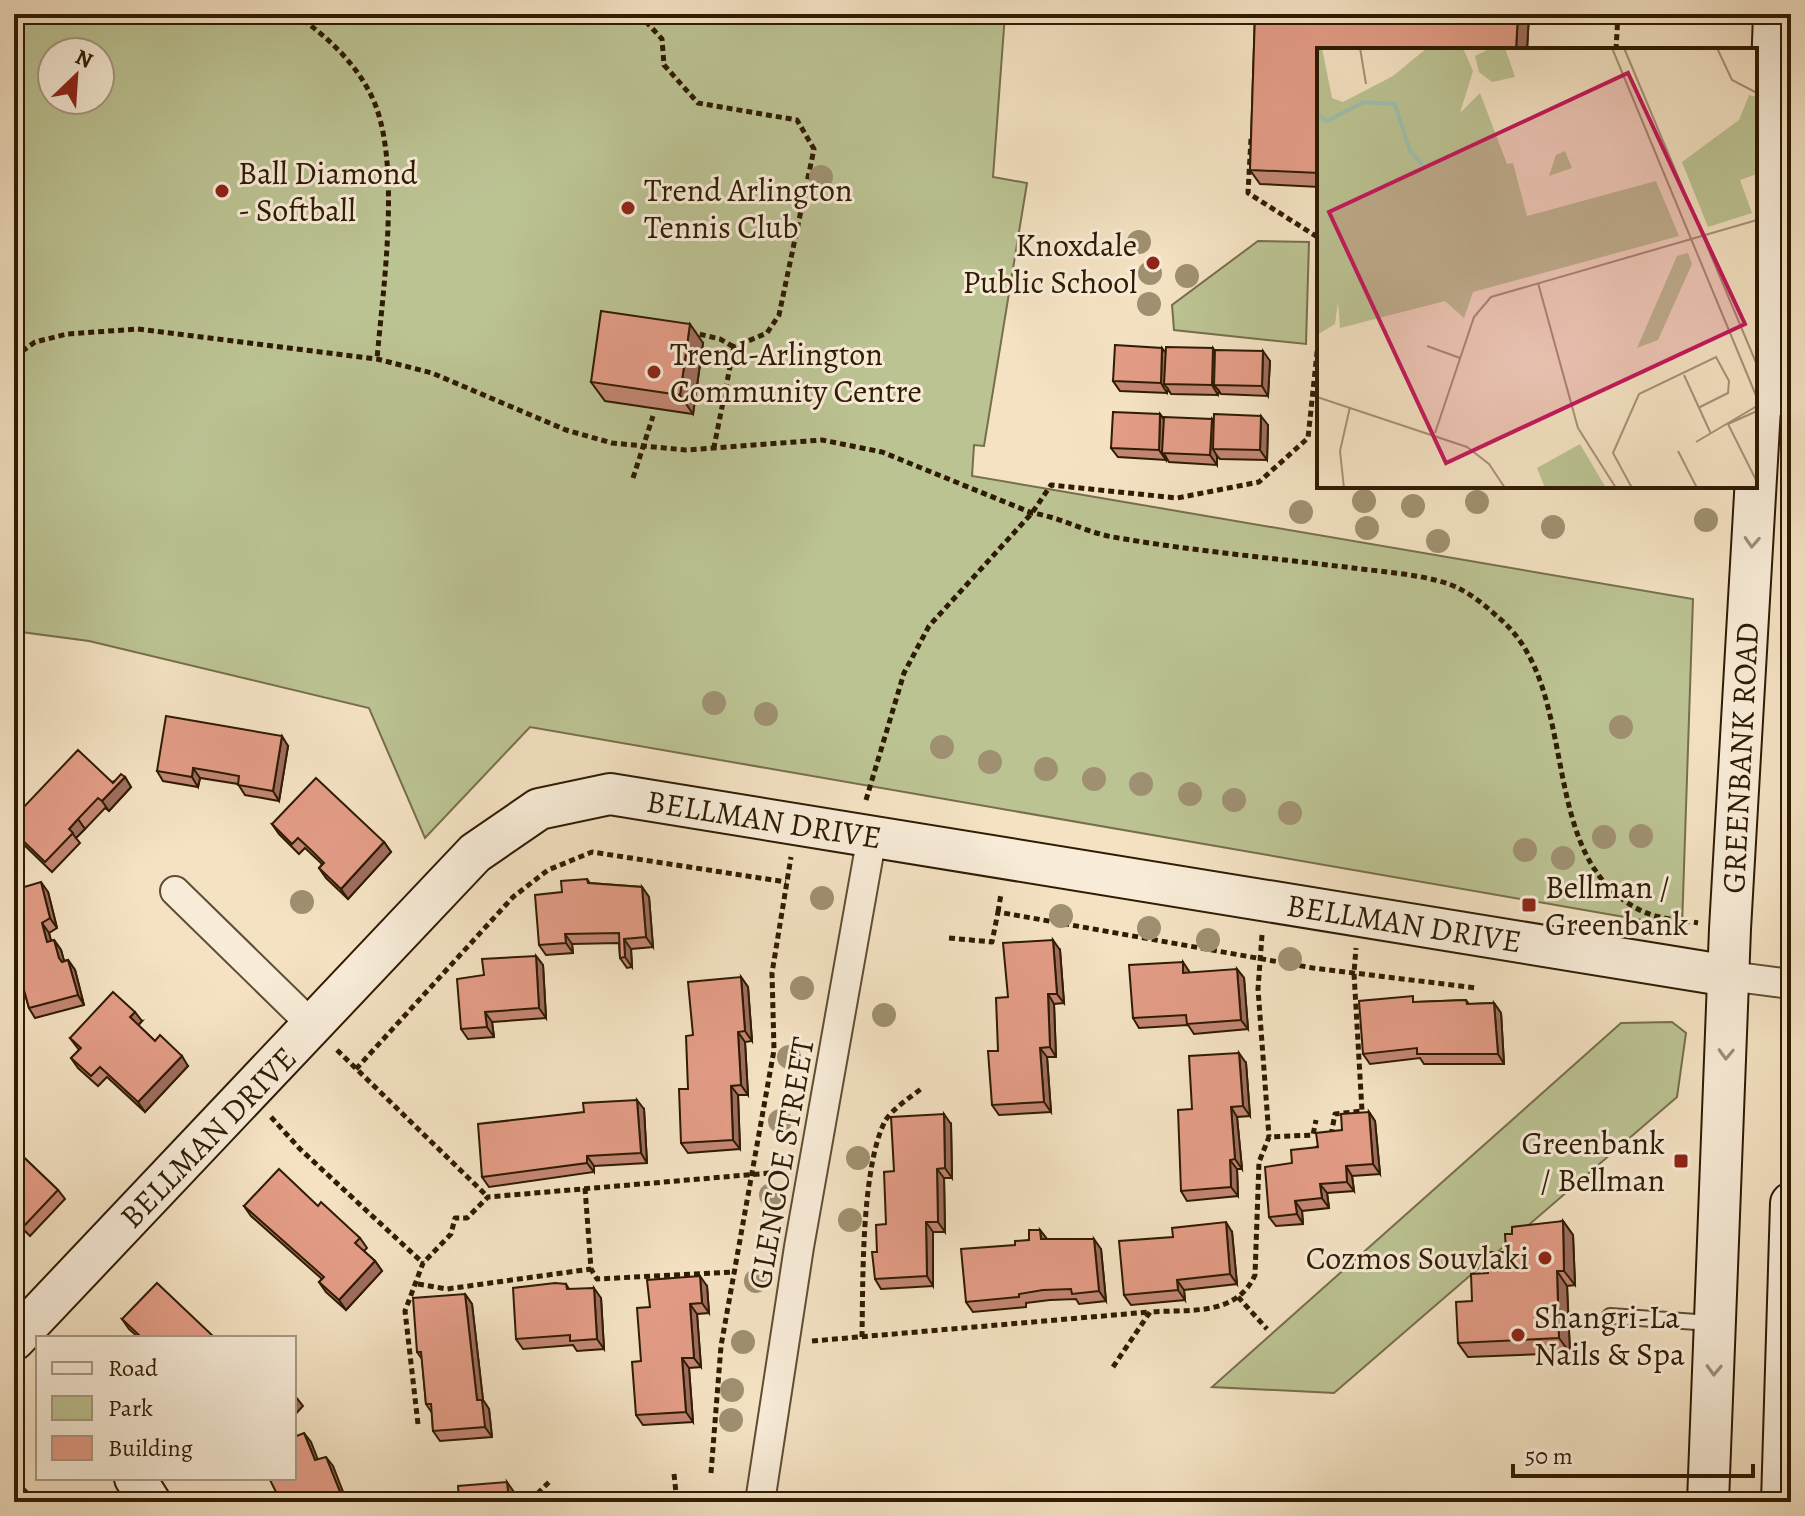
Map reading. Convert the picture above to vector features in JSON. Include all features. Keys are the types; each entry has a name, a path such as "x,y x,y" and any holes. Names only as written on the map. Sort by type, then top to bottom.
{"street":[{"name":"GREENBANK ROAD","path":"1708,1502 1729,976 1775,408 1774,14"},
{"name":"BELLMAN DRIVE","path":"14,1341 475,853 539,809 610,794 797,825 868,819 1264,900 1729,976"},
{"name":"GLENCOE STREET","path":"760,1502 868,819"},
{"path":"175,891 312,1025"},
{"path":"1729,976 1791,984"},
{"path":"1782,1502 1791,1203"},
{"path":"14,1341 36,1364"},
{"path":"136,1480 150,1502"}],"lane":[{"path":"1610,1316 1715,1323"}],"path":[{"path":"295,14 345,55 371,94 382,123 387,233 377,359"},
{"path":"639,14 662,39 664,65 698,103 797,120 814,149 779,315 767,333 734,347"},
{"path":"1616,48 1618,14"},
{"path":"1252,134 1248,193 1317,237"},
{"path":"14,357 35,342 67,334 138,329 377,359 445,378 566,430 612,443 686,450 822,440 882,452 1032,513 1055,517 1109,537 1398,574 1459,588 1501,619 1528,650 1541,680 1577,830 1596,870 1615,894 1646,913 1699,924"},
{"path":"676,329 720,339 734,347"},
{"path":"714,447 734,347"},
{"path":"868,819 904,673 929,626 1032,513 1051,485 1177,498 1259,482 1308,438 1317,353"},
{"path":"633,478 653,416"},
{"path":"711,1473 714,1401 774,1050 772,973 797,825"},
{"path":"356,1069 513,897 548,870 592,852 786,882"},
{"path":"807,1342 1225,1307 1249,1288 1255,1275 1259,1162 1269,1137 1258,989 1264,900"},
{"path":"949,938 992,942 998,912 1260,959 1477,988"},
{"path":"1269,1137 1333,1135 1335,1114 1362,1111 1354,973 1359,916"},
{"path":"312,1025 488,1197"},
{"path":"862,1337 863,1246 876,1152 886,1119 922,1088"},
{"path":"250,1092 300,1149 423,1263"},
{"path":"1313,1135 1316,1120"},
{"path":"418,1424 405,1311 418,1284 423,1263 451,1234 455,1218 467,1218 488,1197 752,1173 813,1171"},
{"path":"585,1188 593,1237 591,1269 597,1279 735,1272"},
{"path":"418,1284 447,1289 591,1269"},
{"path":"1238,1297 1267,1329"},
{"path":"1113,1367 1150,1312"},
{"path":"674,1474 677,1502"},
{"path":"535,1502 534,1497 550,1481"}],"green space":[{"path":"14,14 1005,14 993,177 1027,183 984,446 974,445 972,476 1693,599 1682,927 530,727 425,838 369,708 89,641 14,631 14,103 20,78 14,88"},
{"path":"1258,241 1309,242 1306,344 1174,330 1172,305"},
{"path":"1672,1022 1686,1033 1677,1097 1334,1393 1212,1387 1621,1023"}],"building":[{"path":"1255,14 1518,14 1516,48 1317,48 1317,173 1250,170"},
{"name":"Trend-Arlington Community Centre","path":"601,311 690,324 680,395 591,382"},
{"path":"1115,345 1162,348 1161,383 1113,381"},
{"path":"1166,347 1213,348 1212,385 1164,384"},
{"path":"1215,350 1263,351 1262,386 1214,385"},
{"path":"1113,412 1160,414 1159,450 1111,448"},
{"path":"1214,414 1261,416 1260,450 1213,449"},
{"path":"1164,417 1212,419 1210,455 1162,453"},
{"path":"166,716 282,736 273,791 238,785 239,776 217,772 193,768 192,777 157,771"},
{"path":"78,750 113,783 121,774 125,777 102,801 98,798 78,819 69,829 73,833 45,862 14,832 14,820"},
{"path":"316,778 384,842 341,889 319,868 324,863 312,851 298,838 292,844 272,824"},
{"path":"587,879 588,883 642,887 646,937 624,939 625,957 620,958 619,933 565,934 566,943 539,945 535,895 562,892 561,881"},
{"path":"41,882 50,918 42,923 47,942 54,940 59,958 62,962 68,960 78,995 29,1008 14,954 14,890"},
{"path":"1053,940 1057,994 1048,994 1050,1047 1040,1048 1044,1102 992,1105 988,1051 998,1051 996,998 1008,997 1003,943"},
{"path":"536,956 539,1008 485,1012 487,1027 461,1029 457,979 484,975 482,959"},
{"path":"1183,962 1183,973 1237,969 1241,1020 1187,1024 1186,1015 1133,1018 1129,965"},
{"path":"741,977 745,1031 738,1032 741,1085 731,1086 733,1140 681,1143 679,1089 688,1089 686,1036 693,1035 688,982"},
{"path":"113,992 135,1012 130,1017 155,1041 160,1035 182,1056 138,1102 100,1067 91,1076 71,1058 81,1048 70,1038"},
{"path":"1413,996 1413,1002 1466,1000 1467,1004 1494,1003 1498,1054 1417,1054 1417,1048 1363,1054 1359,1001"},
{"path":"1239,1053 1243,1106 1231,1107 1235,1159 1230,1160 1231,1187 1181,1191 1178,1110 1192,1109 1189,1056"},
{"path":"637,1100 641,1153 587,1156 587,1163 482,1177 478,1124 584,1112 583,1103"},
{"path":"1369,1112 1373,1164 1346,1166 1347,1182 1320,1184 1322,1198 1295,1201 1297,1214 1269,1217 1265,1167 1292,1163 1291,1150 1318,1147 1316,1133 1342,1130 1341,1114"},
{"path":"944,1114 945,1168 937,1169 938,1222 926,1222 927,1276 875,1279 872,1252 877,1252 876,1225 886,1224 884,1172 894,1171 891,1117"},
{"path":"14,1148 58,1190 24,1226 14,1217"},
{"path":"279,1169 318,1206 321,1202 360,1238 355,1243 375,1261 339,1300 319,1282 324,1277 244,1206"},
{"path":"1563,1221 1564,1271 1557,1271 1559,1338 1458,1343 1456,1302 1472,1301 1471,1274 1488,1273 1488,1252 1506,1252 1505,1234 1512,1234 1512,1227"},
{"path":"1226,1222 1230,1274 1177,1280 1178,1290 1124,1295 1119,1241 1173,1237 1172,1228"},
{"path":"1029,1230 1040,1230 1041,1239 1094,1239 1099,1291 1072,1294 1071,1289 1043,1290 1019,1294 1019,1297 966,1302 961,1249 1015,1245 1015,1241 1029,1240"},
{"path":"700,1276 702,1303 690,1304 694,1358 682,1358 686,1412 636,1415 632,1362 641,1361 637,1308 650,1307 647,1280"},
{"path":"157,1283 213,1336 140,1336 122,1319"},
{"path":"566,1284 567,1289 594,1288 597,1339 570,1341 570,1335 516,1339 513,1288"},
{"path":"465,1294 477,1400 482,1400 485,1427 433,1431 431,1404 426,1404 421,1352 417,1352 413,1298"},
{"path":"304,1433 315,1460 326,1457 344,1502 281,1502 270,1480 296,1480 296,1436"},
{"path":"14,1479 39,1502 14,1502"},
{"path":"507,1482 509,1502 459,1502 458,1486"},
{"path":"615,1498 668,1500 668,1502 614,1502"}],"place":[{"name":"Ball Diamond - Softball","path":"222,191"},
{"name":"Trend Arlington Tennis Club","path":"628,208"},
{"name":"Knoxdale Public School","path":"1153,263"},
{"name":"Trend-Arlington Community Centre","path":"654,372"},
{"name":"Bellman / Greenbank","path":"1529,905"},
{"name":"Greenbank / Bellman","path":"1681,1161"},
{"name":"Cozmos Souvlaki","path":"1545,1258"},
{"name":"Shangri-La Nails & Spa","path":"1518,1335"}]}
